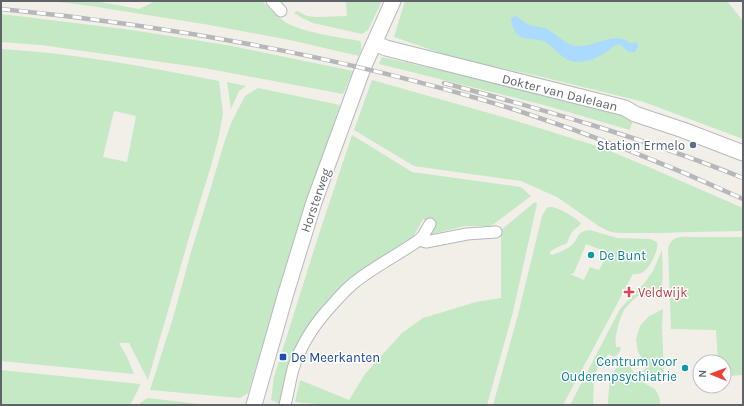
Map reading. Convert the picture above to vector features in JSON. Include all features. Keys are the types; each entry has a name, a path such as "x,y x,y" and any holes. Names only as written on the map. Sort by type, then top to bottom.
{"main road":[{"name":"Horsterweg","path":"254,405 308,222 349,103 393,1"},
{"name":"Dokter van Dalelaan","path":"374,43 386,48 625,108 635,114 683,130 743,153"}],"street":[{"path":"272,1 281,11"},
{"path":"285,405 293,370 299,354 308,335 317,322 340,295 374,269 419,240 430,224"},
{"path":"419,240 426,242 467,234 496,232"}],"green space":[{"path":"50,1 95,1 139,9 156,1 262,1 282,20 293,26 321,34 360,41 361,48 359,56 290,40 210,25"},
{"path":"346,1 382,1 368,30 362,34 313,23 294,13 297,11 307,16 316,17 347,16"},
{"path":"405,1 727,1 743,21 743,139 644,102 534,75 455,58 394,37"},
{"path":"1,14 132,30 232,46 353,71 343,94 204,68 41,45 1,42"},
{"path":"1,49 83,57 219,81 223,113 219,136 148,380 129,343 119,343 134,374 1,361","holes":["114,111 136,116 127,162 103,157"]},
{"path":"382,57 626,113 633,119 630,130 544,105 379,64"},
{"path":"372,80 510,119 600,147 743,208 743,231 659,233 611,232 600,227 557,197 521,181 414,166 354,130"},
{"path":"227,82 246,86 239,91 231,109"},
{"path":"258,88 340,105 286,269 248,393 240,398 150,390 173,318 191,252 225,140 232,121 245,96"},
{"path":"352,135 412,172 521,187 531,196 491,226 465,226 428,235 434,224 423,219 411,241 320,313 280,404 271,400 274,377"},
{"path":"535,202 537,204 513,312 487,405 329,405 295,402 300,380 349,400 365,374 402,333 423,318 476,302 501,298 501,230"},
{"path":"552,207 561,210 581,223 574,230 567,243 554,249 550,252 550,254 553,255 566,249 573,244 580,233 590,230 617,238 650,239 657,242 657,250 646,270 641,273 633,274 563,405 493,405 518,315 542,216 546,209","holes":["586,244 604,251 607,255 599,270 590,267 584,280 570,274 574,273"]},
{"path":"683,237 743,237 743,375 732,376 732,354 718,354 716,330 671,329 668,248 672,240"},
{"path":"662,250 663,275 661,288 657,293 648,298 643,292 624,310 616,334 616,347 621,347 619,353 614,357 609,354 598,367 594,378 593,405 570,405 620,309 646,281 653,271"},
{"path":"663,309 662,327 664,374 660,379 653,378 643,371 647,366 638,352 636,339 640,326 648,317"},
{"path":"621,364 625,364 630,367 644,383 655,389 660,400 660,405 608,405 611,377 617,367"},
{"path":"1,370 140,384 130,405 1,405"},
{"path":"148,398 206,405 140,405 141,402"}],"water":[{"path":"516,16 529,25 547,29 565,42 572,45 590,45 617,38 624,39 630,43 637,42 638,47 635,52 631,52 627,51 619,44 594,59 581,62 572,61 563,57 543,41 519,36 511,21 513,17"}],"railway":[{"path":"1,9 131,25 261,46 326,60 453,91 516,110 602,140 659,162 743,199"},
{"path":"444,83 595,126 670,150 743,178"}],"place":[{"name":"Station Ermelo","path":"693,145"},
{"name":"De Bunt","path":"591,255"},
{"name":"Veldwijk","path":"629,292"},
{"name":"De Meerkanten","path":"283,357"},
{"name":"Centrum voor Ouderenpsychiatrie","path":"685,368"}]}
